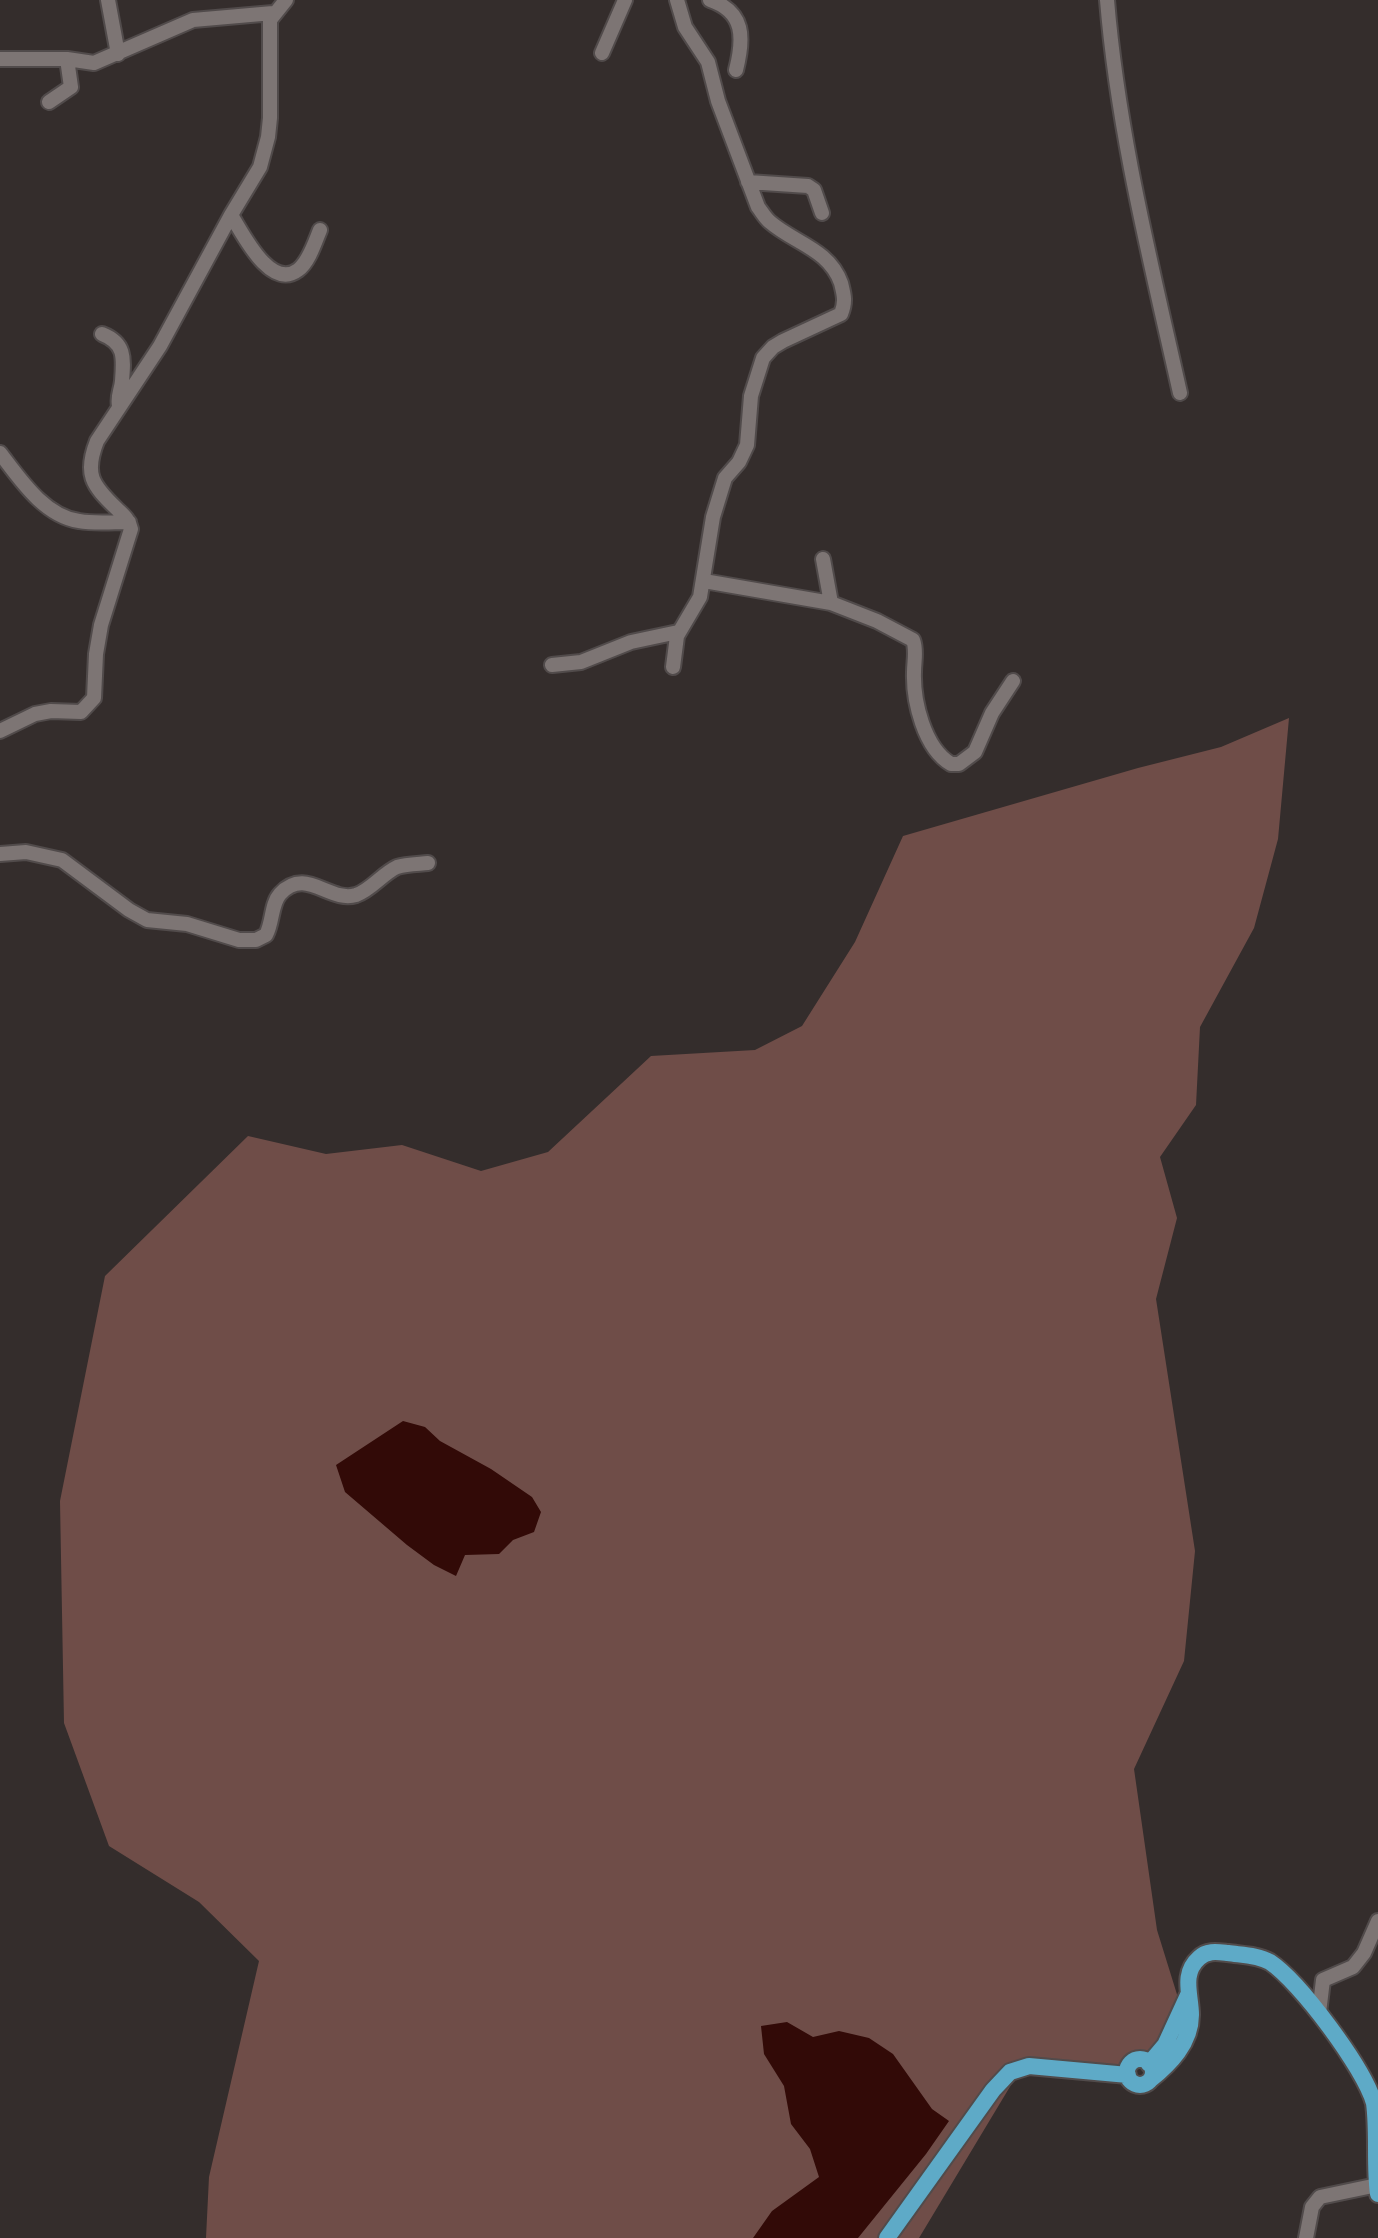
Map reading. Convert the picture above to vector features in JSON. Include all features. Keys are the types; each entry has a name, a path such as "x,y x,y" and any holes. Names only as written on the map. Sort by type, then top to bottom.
{"main road":[{"path":"887,2238 993,2090 1010,2072 1029,2066 1128,2075 1137,2085 1144,2084 1188,1995 1189,1976 1197,1959 1210,1952 1252,1956 1272,1964 1319,2013 1359,2072 1373,2102 1377,2128 1377,2190"}],"street":[{"path":"108,0 118,54"},
{"path":"0,731 35,714 81,712 92,702 101,625 129,539 129,522 97,488 90,476 92,454 97,441 160,346 260,167 268,137 269,27 273,13 286,0"},
{"path":"602,53 625,0"},
{"path":"673,667 678,632 700,597 713,517 725,478 739,462 747,445 751,396 763,358 783,341 841,314 845,298 838,275 829,262 769,221 758,207 718,101 714,75 685,27 677,0"},
{"path":"710,0 730,8 738,25 740,56 736,70"},
{"path":"1107,0 1114,80 1133,183 1180,393"},
{"path":"0,59 67,59 94,63 193,20 273,13"},
{"path":"49,102 71,87 67,59"},
{"path":"748,182 808,186 814,190 822,213"},
{"path":"231,215 264,264 280,273 290,273 300,268 320,230"},
{"path":"102,334 116,339 120,346 120,406"},
{"path":"0,453 34,494 56,513 79,521 129,522"},
{"path":"823,559 831,603"},
{"path":"704,581 831,603 877,621 913,640 914,684 926,733 933,748 951,764 959,764 975,752 992,713 1013,681"},
{"path":"552,665 581,662 631,642 678,632"},
{"path":"0,854 26,852 62,860 139,917 187,924 239,940 256,940 266,935 279,896 294,886 315,884 339,896 351,896 361,893 400,866 428,863"},
{"path":"1319,2013 1323,1980 1353,1967 1364,1953 1378,1921"},
{"path":"1306,2238 1312,2207 1320,2197 1377,2190"}],"shaded area":[{"path":"1289,718 1278,839 1254,928 1200,1027 1196,1105 1160,1157 1177,1218 1156,1299 1195,1551 1184,1661 1134,1769 1157,1930 1184,2017 1173,2050 1121,2069 1023,2065 919,2238 206,2238 209,2177 259,1961 199,1902 109,1846 64,1723 60,1501 105,1276 248,1136 326,1154 402,1145 481,1171 548,1152 651,1056 755,1050 802,1026 855,942 903,836 1221,747"},
{"path":"403,1421 425,1427 440,1441 491,1469 532,1497 541,1512 534,1532 513,1540 499,1554 465,1555 456,1576 434,1565 407,1545 345,1492 336,1465"},
{"path":"787,2022 813,2037 839,2031 869,2038 893,2054 932,2109 949,2121 858,2238 753,2238 772,2211 819,2177 810,2149 791,2124 784,2086 764,2054 761,2026"}]}
